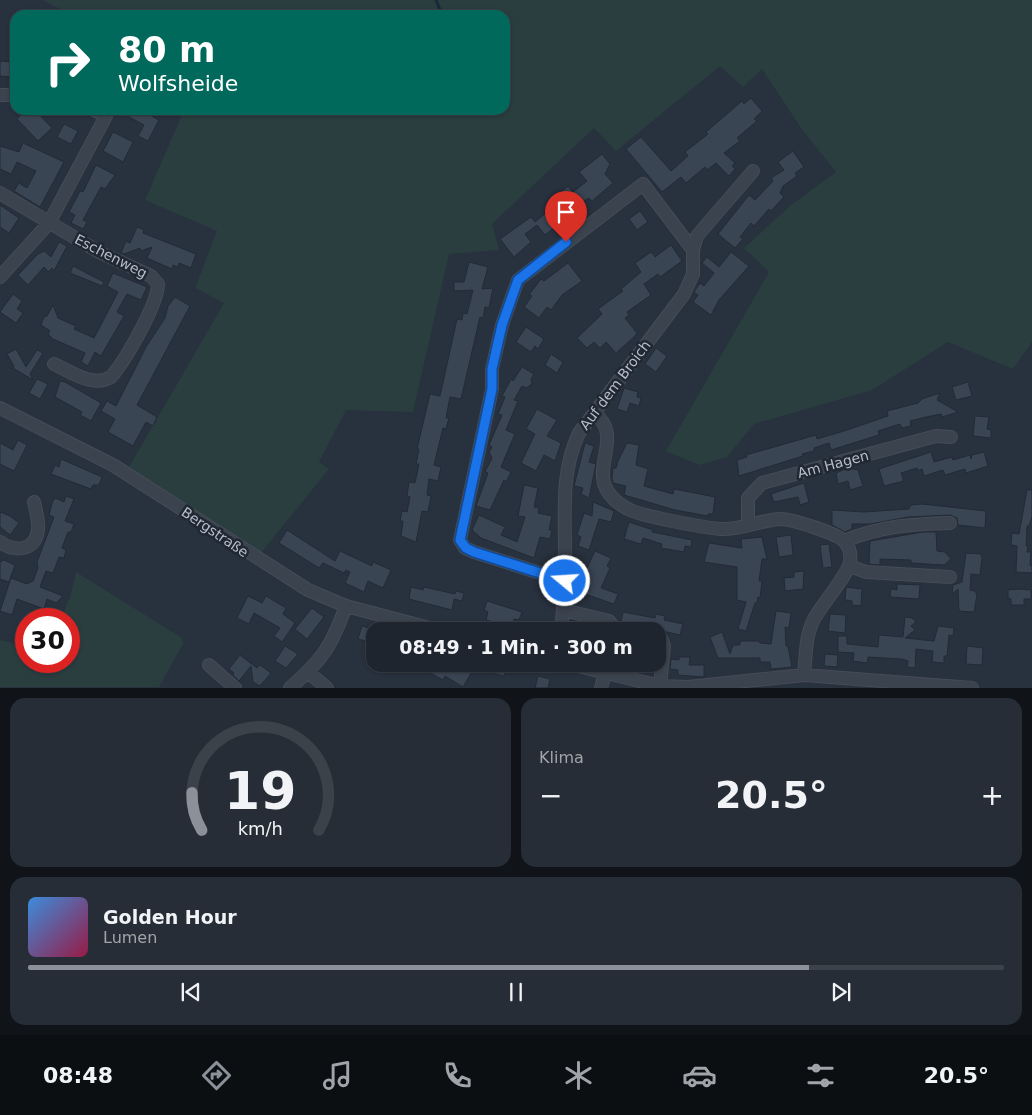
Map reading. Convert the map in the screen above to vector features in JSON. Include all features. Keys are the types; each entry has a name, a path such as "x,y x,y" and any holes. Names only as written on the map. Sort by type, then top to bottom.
{"street":[{"path":"0,277 49,223 106,116 104,115"},
{"name":"Auf dem Broich","path":"562,622 565,581 567,463 578,432 684,294 694,268 693,250 697,236 753,171"},
{"path":"565,581 474,552 466,548 460,540 492,389 492,369 500,334 518,280 643,184 693,250"},
{"path":"0,193 49,223"},
{"name":"Eschenweg","path":"49,223 99,252 151,276 158,284 157,295 151,308 111,377 106,380 90,380 54,364"},
{"name":"Bergstraße","path":"0,408 113,465 308,590 346,606 407,622"},
{"path":"594,413 607,426 609,434 602,468 604,481 609,493 618,503 639,513 721,529 781,519 813,526 844,541 851,553 850,566 813,621 808,637 804,675"},
{"name":"Am Hagen","path":"748,524 748,498 762,483 936,436 951,437"},
{"path":"0,542 15,549 24,549 33,541 38,530 34,502"},
{"path":"844,541 870,530 898,525 950,522"},
{"path":"850,566 866,572 950,577"},
{"path":"290,688 322,658 346,606"},
{"path":"563,610 610,622"},
{"path":"208,665 235,688"},
{"path":"308,672 327,688"},
{"path":"601,672 660,686 688,687 804,675 972,688"},
{"path":"660,686 661,672"},
{"path":"601,688 605,673"}],"shaded area":[{"path":"43,0 1032,0 1032,342 1013,369 948,342 872,390 754,424 727,457 699,465 666,451 769,272 744,248 791,205 836,172 801,128 762,69 743,87 720,66 616,151 594,128 492,224 499,250 449,254 413,412 346,410 319,462 329,469 261,553 129,467 224,303 195,288 217,231 145,200 182,115 510,115 510,10 62,10"},
{"path":"76,572 182,638 183,644 159,687 0,687 0,640 15,643 15,673 80,673 80,608 65,608"}],"building":[{"path":"0,61 10,62 10,77 0,76"},
{"path":"751,98 762,111 754,119 757,121 737,138 740,141 724,153 735,163 732,166 735,169 729,176 716,163 707,170 705,167 686,183 681,177 662,192 626,149 641,137 671,171 688,156 685,152 708,134 706,132 742,101 744,104"},
{"path":"21,115 40,115 52,128 38,141 17,119"},
{"path":"125,115 150,115 159,120 148,141 138,136 144,125"},
{"path":"64,124 78,131 71,144 57,137"},
{"path":"113,132 133,142 123,162 103,151"},
{"path":"23,143 64,162 40,207 14,191 19,183 27,188 36,171 17,162 11,174 0,169 0,146 19,152"},
{"path":"793,151 804,167 795,173 797,176 783,186 780,193 784,197 771,211 769,209 754,226 751,223 740,237 743,239 735,248 718,234 749,195 755,200 773,181 771,178 784,170 778,162"},
{"path":"602,154 610,164 605,174 613,183 592,201 589,198 576,206 571,201 565,205 557,195 568,186 573,192 587,181 579,172"},
{"path":"96,165 115,175 105,189 101,187 83,220 87,222 83,229 71,223 75,215 69,212 80,191 83,192"},
{"path":"0,205 19,218 9,233 0,227"},
{"path":"554,206 565,219 545,235 537,225 525,234 531,242 514,257 500,239 531,217 535,222"},
{"path":"640,211 648,222 637,230 629,219"},
{"path":"137,227 144,230 143,233 196,254 191,268 179,263 178,267 173,265 172,269 147,258 152,247 141,251 140,248 124,254 121,253 126,241 130,243"},
{"path":"59,242 67,246 54,271 52,268 48,272 44,267 28,285 18,275 37,255 44,251 51,257"},
{"path":"671,245 682,261 660,277 658,274 644,284 651,295 627,312 629,315 625,318 637,333 634,337 616,353 606,342 600,348 594,342 587,348 577,338 602,314 598,309 623,291 621,289 641,272 635,263 651,252 655,257"},
{"path":"731,252 749,266 719,300 711,315 693,302 698,295 694,292 700,283 704,286 714,273 702,263 707,257 719,267"},
{"path":"469,262 488,267 482,289 493,288 489,308 485,307 483,318 480,317 461,399 450,397 446,418 449,418 446,429 443,428 434,465 441,467 438,481 429,479 427,495 431,496 428,512 422,511 416,542 401,536 403,521 400,521 402,511 407,512 410,497 407,496 409,482 415,483 419,464 416,464 419,449 417,449 430,394 440,396 457,319 462,320 463,313 467,314 473,290 454,291 454,282 464,282"},
{"path":"568,263 582,281 562,295 551,310 547,307 539,318 524,307 532,296 529,295 541,279 544,281"},
{"path":"73,266 104,282 102,286 70,273"},
{"path":"113,273 147,287 141,300 127,294 117,312 124,316 101,356 95,352 88,366 81,362 85,353 53,339 48,334 50,331 41,325 44,317 47,316 53,305 58,318 76,326 74,329 94,338 118,292 107,286"},
{"path":"13,294 22,301 17,309 23,313 16,323 0,312"},
{"path":"175,297 190,306 137,405 157,417 153,426 146,422 133,446 108,432 115,419 101,411 107,401 116,406 146,347 165,318 168,306"},
{"path":"526,327 544,339 538,349 535,346 531,352 516,342"},
{"path":"656,348 667,356 656,372 645,364"},
{"path":"16,349 26,367 37,350 43,353 30,374 33,380 13,368 14,366 7,354"},
{"path":"551,354 563,362 557,373 545,365"},
{"path":"522,367 534,374 531,379 532,384 526,388 522,386 514,400 518,401 506,430 515,434 501,467 511,472 506,482 504,480 490,510 476,506 488,473 485,472 492,458 489,452 492,447 489,445 502,415 498,414 505,397 502,396 511,379 513,381"},
{"path":"37,379 48,384 40,399 29,393"},
{"path":"60,381 101,403 91,421 80,415 82,412 55,397"},
{"path":"968,382 972,396 956,400 952,387"},
{"path":"624,388 638,392 637,397 641,398 639,406 630,403 627,412 617,409"},
{"path":"940,393 937,400 958,412 942,417 941,414 910,421 911,426 902,428 900,424 878,431 879,435 831,450 829,443 814,448 814,451 802,454 803,456 739,476 737,460 747,457 746,455 816,435 817,439 844,431 888,416 887,411 918,403 922,399"},
{"path":"537,409 557,420 547,436 561,443 555,461 544,455 536,471 521,463 535,434 526,429"},
{"path":"975,416 989,417 987,429 991,430 991,438 973,436"},
{"path":"18,440 27,445 14,471 0,464 0,443 13,450"},
{"path":"585,443 594,446 589,462 596,464 589,498 581,494 583,488 574,486"},
{"path":"627,443 639,445 636,465 648,469 644,486 673,494 674,489 715,497 713,514 708,514 708,516 675,510 624,495 626,486 613,483 612,477 613,468 616,468"},
{"path":"931,452 934,462 952,457 953,460 970,455 971,459 972,455 984,452 988,466 966,473 965,469 945,475 943,470 924,476 922,469 918,471 917,468 901,473 904,481 884,486 879,469"},
{"path":"61,459 102,477 99,485 93,485 91,489 51,474 55,465 59,467"},
{"path":"848,468 858,470 863,486 850,490 848,481 838,484 836,473"},
{"path":"804,483 809,502 800,505 798,497 774,502 771,494"},
{"path":"524,485 538,488 534,507 539,508 538,513 552,516 549,530 552,530 550,539 540,537 534,558 481,538 472,530 479,515 505,527 501,535 517,542 525,517 518,516"},
{"path":"1027,490 1032,490 1032,517 1029,526 1027,526 1026,546 1028,546 1027,552 1031,552 1030,565 1032,566 1032,573 1016,572 1017,546 1011,545 1012,533 1019,534"},
{"path":"66,496 74,499 65,521 74,524 71,532 68,532 62,548 66,550 64,558 59,557 53,573 46,571 40,587 63,596 56,603 47,599 44,608 17,599 12,615 0,611 11,578 27,584 33,581 38,568 37,562 54,517 49,515 52,503 55,498 64,502"},
{"path":"593,502 614,511 611,522 599,519 589,550 578,546 581,537 577,535 584,513 592,516"},
{"path":"922,504 986,511 985,528 958,525 957,518 950,515 908,517 870,524 852,524 852,529 845,532 832,525 832,510 864,512 909,509 911,505"},
{"path":"0,512 10,516 19,523 10,535 0,527"},
{"path":"629,522 653,530 652,532 692,540 691,547 685,546 684,552 661,548 662,544 643,538 641,544 624,539"},
{"path":"287,530 335,561 340,551 372,566 373,562 391,570 383,588 368,581 364,592 345,583 350,572 346,570 344,573 323,563 319,568 279,543"},
{"path":"923,532 936,532 937,551 945,552 951,559 944,565 911,563 911,560 880,559 880,565 869,564 870,541"},
{"path":"791,535 793,555 779,557 776,537"},
{"path":"762,537 767,559 762,559 759,581 762,581 760,598 758,597 757,603 755,603 746,631 738,629 746,602 737,600 737,567 704,562 709,543 742,548 741,539"},
{"path":"829,544 832,567 823,568 820,545"},
{"path":"595,551 611,558 607,566 610,568 601,588 618,594 614,604 576,591"},
{"path":"966,553 981,554 982,558 980,575 971,574 970,590 975,591 977,595 974,612 959,611 958,589 952,594 953,585 962,582"},
{"path":"4,560 15,565 9,582 0,579 0,562"},
{"path":"804,571 803,589 785,591 784,578 794,577 794,572"},
{"path":"897,584 920,585 919,599 890,597 891,589 897,590"},
{"path":"411,587 423,590 424,587 455,594 456,591 464,593 462,601 454,599 452,610 409,599"},
{"path":"846,587 862,589 861,606 852,605 852,601 845,600"},
{"path":"1008,590 1031,590 1031,599 1024,599 1024,605 1011,605 1011,599 1008,598"},
{"path":"248,596 262,603 266,596 286,608 283,614 295,623 282,642 274,636 280,628 254,613 249,624 237,618"},
{"path":"487,601 522,612 519,620 514,619 513,622 493,622 486,620 488,612 484,610"},
{"path":"312,608 324,617 307,639 295,629"},
{"path":"776,611 791,613 789,628 785,627 786,646 788,646 792,667 771,669 770,662 760,662 760,658 718,658 710,637 722,632 730,654 733,645 740,645 740,641 758,641 771,644"},
{"path":"623,612 655,618 656,614 665,616 664,620 683,624 680,635 666,632 666,622 621,622"},
{"path":"830,614 846,615 845,633 828,631"},
{"path":"905,617 912,618 916,622 911,626 915,630 905,638 934,641 938,626 954,628 953,636 949,635 947,656 944,656 944,663 932,662 933,651 916,649 915,668 907,667 908,661 902,659 868,657 867,663 853,661 854,653 838,652 838,636 847,636 847,644 878,647 879,635 903,637"},
{"path":"362,626 366,627 366,641 358,639"},
{"path":"285,646 298,654 286,668 275,661"},
{"path":"967,646 983,648 982,665 966,664"},
{"path":"825,654 838,655 837,667 824,666"},
{"path":"240,655 257,668 260,665 271,673 260,686 253,682 251,666 239,681 229,669"},
{"path":"679,657 690,657 689,665 704,665 704,677 678,675 678,670 670,669 671,659 679,660"},
{"path":"428,672 472,672 463,687 445,676 443,680"},
{"path":"492,672 505,672 504,676"},
{"path":"538,676 550,679 548,688 535,688"}],"waterway":[{"path":"436,0 440,10"}],"route":[{"path":"565,581 474,552 466,548 460,540 492,389 492,369 502,325 518,280 566,242"}]}
